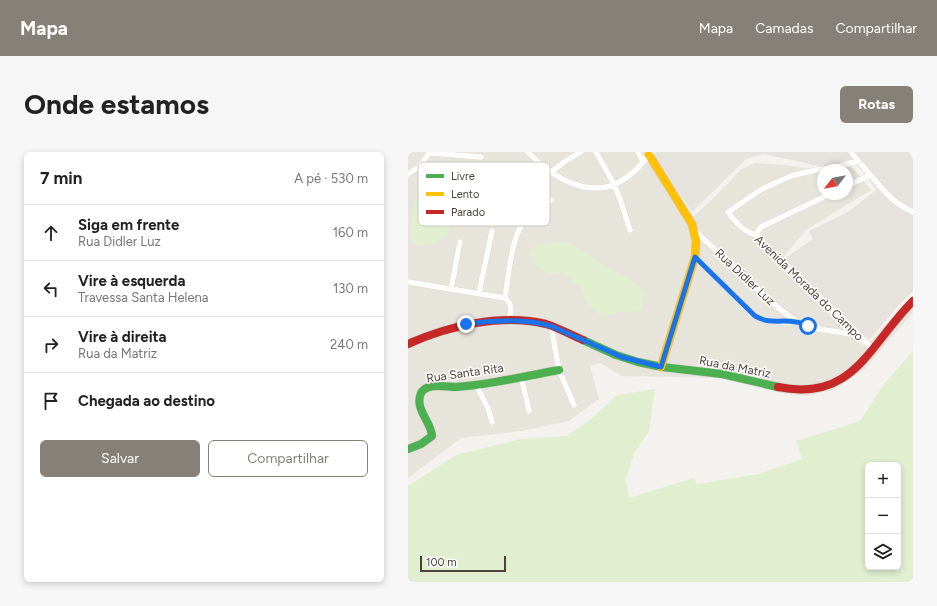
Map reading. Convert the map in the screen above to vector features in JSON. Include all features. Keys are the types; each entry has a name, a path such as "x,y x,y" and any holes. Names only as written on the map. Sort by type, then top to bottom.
{"street":[{"path":"423,162 430,152 481,157"},
{"path":"528,152 538,162"},
{"path":"581,152 551,172 570,182 589,187 606,187 632,173 644,162 650,153 695,231 695,257 661,367"},
{"path":"596,152 614,184 630,230"},
{"path":"638,152 644,162"},
{"path":"851,152 879,187 895,203 913,212"},
{"name":"Avenida Morada do Campo","path":"857,161 837,167 791,176 762,190 728,212 744,230 748,233 757,235 761,244 872,348"},
{"path":"408,174 418,168"},
{"path":"853,183 870,175"},
{"path":"757,235 761,227 817,200"},
{"path":"504,298 518,231 522,226"},
{"path":"480,293 492,231"},
{"name":"Rua Didler Luz","path":"695,231 776,306 796,322"},
{"path":"452,289 460,242"},
{"name":"Rua Didler Luz","path":"695,257 755,316 762,320 772,322 796,322 819,329 857,335"},
{"path":"408,282 504,298 509,301 511,306 509,321"},
{"name":"Rua da Matriz","path":"408,344 452,327 482,322 530,321 551,326 622,357 661,367 716,373 787,389 815,389 827,386 848,374 913,301"},
{"path":"551,326 559,370 574,405"},
{"name":"Rua Santa Rita","path":"408,449 421,444 432,436 431,428 419,404 422,391 430,387 454,387 559,370"},
{"path":"521,376 529,411"},
{"path":"476,384 488,408 492,422"}],"shaded area":[{"path":"408,152 654,152 652,154 663,173 693,217 724,188 740,170 755,163 785,165 817,170 817,200 853,200 853,168 871,190 806,230 777,265 862,345 872,340 913,296 913,312 865,369 832,390 808,396 780,393 728,378 621,376 601,363 590,366 599,399 569,421 521,431 461,438 408,478"},
{"path":"657,152 909,152 913,160 913,291 896,308 869,340 784,259 813,239 809,231 848,212 876,190 865,174 853,161 838,164 817,164 817,165 764,154 746,159 692,212 653,155"}],"green space":[{"path":"415,199 418,199 418,226 450,226 447,235 430,245 416,244 410,237"},
{"path":"557,242 570,243 608,269 628,278 645,291 641,311 601,315 587,306 581,289 563,272 548,274 534,264 529,252 537,245"},
{"path":"913,351 913,582 408,582 408,486 456,455 521,439 566,436 590,420 617,395 655,389 649,432 634,453 626,479 629,498 694,478 697,484 758,474 802,459 796,441 860,421 884,384"}],"traffic: fast":[{"path":"583,340 616,355 638,362 662,367 722,374 778,387"},
{"path":"408,449 421,444 432,436 429,425 421,410 419,399 421,393 428,387 456,387 482,384 559,370"}],"traffic: slow":[{"path":"649,155 692,224 696,241 695,257 661,367"}],"traffic: jam":[{"path":"778,387 804,389 825,386 842,378 871,352 897,318 913,301"},
{"path":"408,344 458,327 476,323 512,320 546,324 583,340"}],"route":[{"path":"466,324 482,322 530,321 551,326 622,357 661,367 695,257 755,316 762,320 772,322 796,322 808,326"}]}
